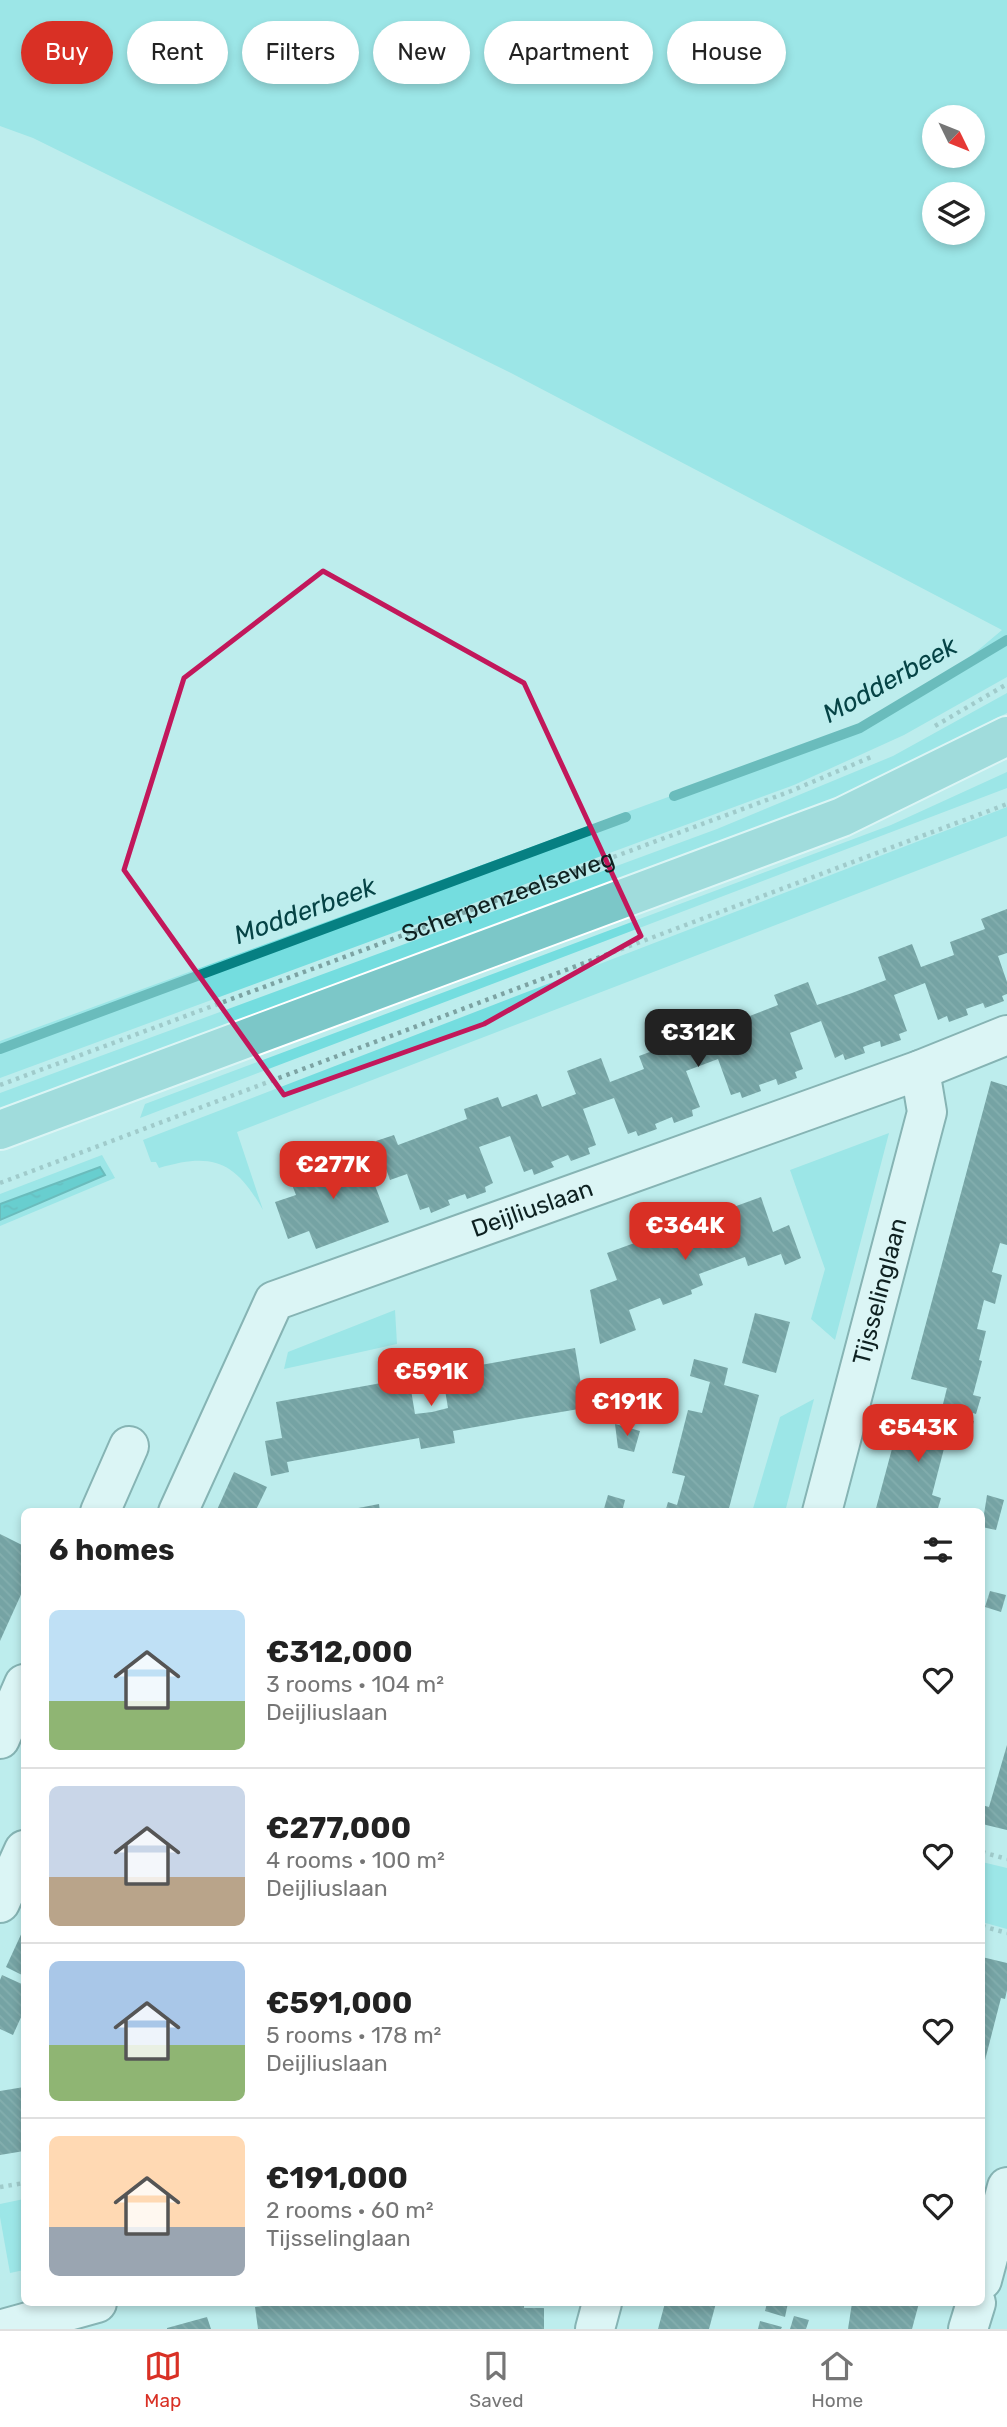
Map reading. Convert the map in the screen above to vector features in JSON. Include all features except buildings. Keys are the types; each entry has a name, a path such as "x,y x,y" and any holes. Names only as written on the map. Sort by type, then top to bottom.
{"main road":[{"name":"Scherpenzeelseweg","path":"0,1130 842,817 1007,736"}],"street":[{"name":"Deijliuslaan","path":"180,1508 274,1301 920,1070 1007,1035"},
{"name":"Tijsselinglaan","path":"823,1508 928,1112 920,1070"},
{"path":"102,1508 129,1446"},
{"path":"0,1739 21,1691"},
{"path":"0,1903 21,1857"},
{"path":"985,2269 1007,2188"},
{"path":"3,2329 86,2306"},
{"path":"595,2329 601,2306"},
{"path":"968,2329 974,2306"}],"path":[{"path":"929,729 1007,684"},
{"name":"Scherpenzeelseweg","path":"0,1085 778,796 873,756"},
{"path":"0,1183 1007,804"},
{"path":"985,1853 1007,1859"},
{"path":"985,1927 1007,1933"},
{"path":"0,2187 21,2184"}],"highlighted area":[{"path":"323,571 524,683 641,936 484,1024 284,1095 124,870 184,678"}],"shaded area":[{"path":"0,0 1007,0 1007,677 904,735 794,785 0,1078 0,1041 841,734 938,684 1002,630 511,373 33,138 0,126"},
{"path":"1007,693 1007,713 871,783 692,857 0,1112 0,1093 717,829 893,756"},
{"path":"1007,772 1007,788 140,1118 145,1104 891,825"},
{"path":"1007,807 1007,836 237,1132 263,1210 243,1181 221,1165 194,1161 159,1168 156,1162 151,1162 143,1140"},
{"path":"889,1133 835,1340 811,1319 825,1269 790,1170"},
{"path":"102,1155 115,1178 0,1226 0,1194"},
{"path":"395,1310 397,1344 284,1369 288,1352"},
{"path":"814,1399 786,1508 753,1508 780,1417"},
{"path":"985,1863 1007,1868 1007,1929 985,1923"},
{"path":"21,2200 21,2271 10,2273 0,2204"}],"water":[{"path":"100,1167 105,1175 0,1220 0,1204"}],"waterway":[{"name":"Modderbeek","path":"674,796 860,728 1007,640"},
{"name":"Modderbeek","path":"0,1049 626,817"}]}
